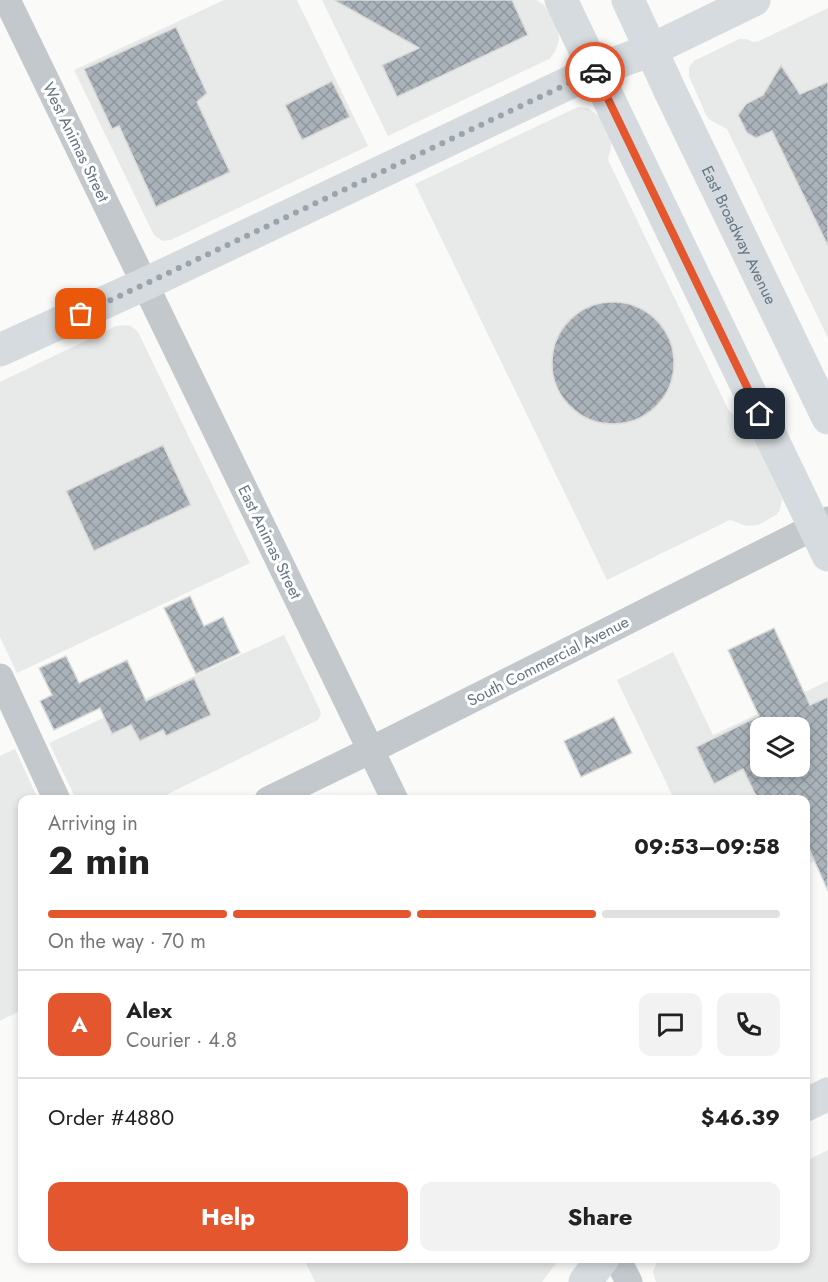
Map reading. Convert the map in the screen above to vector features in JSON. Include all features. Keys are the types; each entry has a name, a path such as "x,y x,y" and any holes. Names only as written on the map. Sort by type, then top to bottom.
{"main road":[{"path":"561,0 824,534"},
{"name":"East Broadway Avenue","path":"628,0 828,418"},
{"path":"0,351 594,71 651,50 754,0"},
{"path":"810,1104 828,1094"},
{"path":"585,1282 599,1263"}],"street":[{"name":"West Animas Street","path":"7,0 145,284"},
{"name":"East Animas Street","path":"145,284 393,795"},
{"name":"South Commercial Avenue","path":"278,795 824,534"},
{"path":"0,677 55,795"},
{"path":"619,1263 628,1282"}],"shaded area":[{"path":"224,0 297,0 368,146 171,240 163,241 152,231 74,70"},
{"path":"322,0 536,0 548,11 558,31 559,40 555,52 549,59 388,136"},
{"path":"828,8 828,338 727,129 710,120 706,115 689,76 689,67 694,61 739,39 759,41"},
{"path":"578,107 588,108 599,116 611,142 609,162 729,411 747,423 782,498 780,510 776,515 758,525 747,526 730,520 607,580 415,184"},
{"path":"126,325 138,332 250,563 17,673 0,637 0,382 116,326"},
{"path":"284,635 321,714 318,720 166,795 74,795 49,743"},
{"path":"673,652 713,735 750,718 750,777 810,777 810,717 751,717 828,681 828,855 810,863 810,795 672,795 617,680"},
{"path":"15,749 36,795 18,795 18,1012 0,1021 0,756"},
{"path":"828,1150 828,1282 656,1282 653,1272 656,1263 810,1263 810,1159"},
{"path":"306,1263 556,1263 542,1282 315,1282"}],"building":[{"path":"334,0 512,0 528,35 397,97 382,65 419,48"},
{"path":"176,27 207,93 197,102 230,172 156,207 119,126 112,129 84,69"},
{"path":"781,65 800,94 828,82 828,246 772,131 756,138 747,133 738,115 746,104 763,95"},
{"path":"332,81 350,117 302,140 285,105"},
{"path":"613,302 636,306 656,320 670,340 674,363 670,386 656,406 636,420 613,424 590,420 570,406 556,386 552,363 556,340 570,320 590,306"},
{"path":"163,445 191,505 94,551 66,491"},
{"path":"190,596 204,626 223,617 240,653 196,674 164,608"},
{"path":"774,628 810,705 828,697 828,891 810,851 810,795 756,795 743,769 714,784 696,747 750,720 750,777 810,777 810,717 757,717 759,716 728,650"},
{"path":"66,656 79,683 127,660 146,701 194,678 211,715 166,736 163,730 140,741 131,725 112,734 100,708 54,730 40,701 52,695 39,668"},
{"path":"614,717 632,753 581,777 564,741"}],"way so far":[{"path":"81,314 595,72"}],"route":[{"path":"595,72 760,414"}]}
